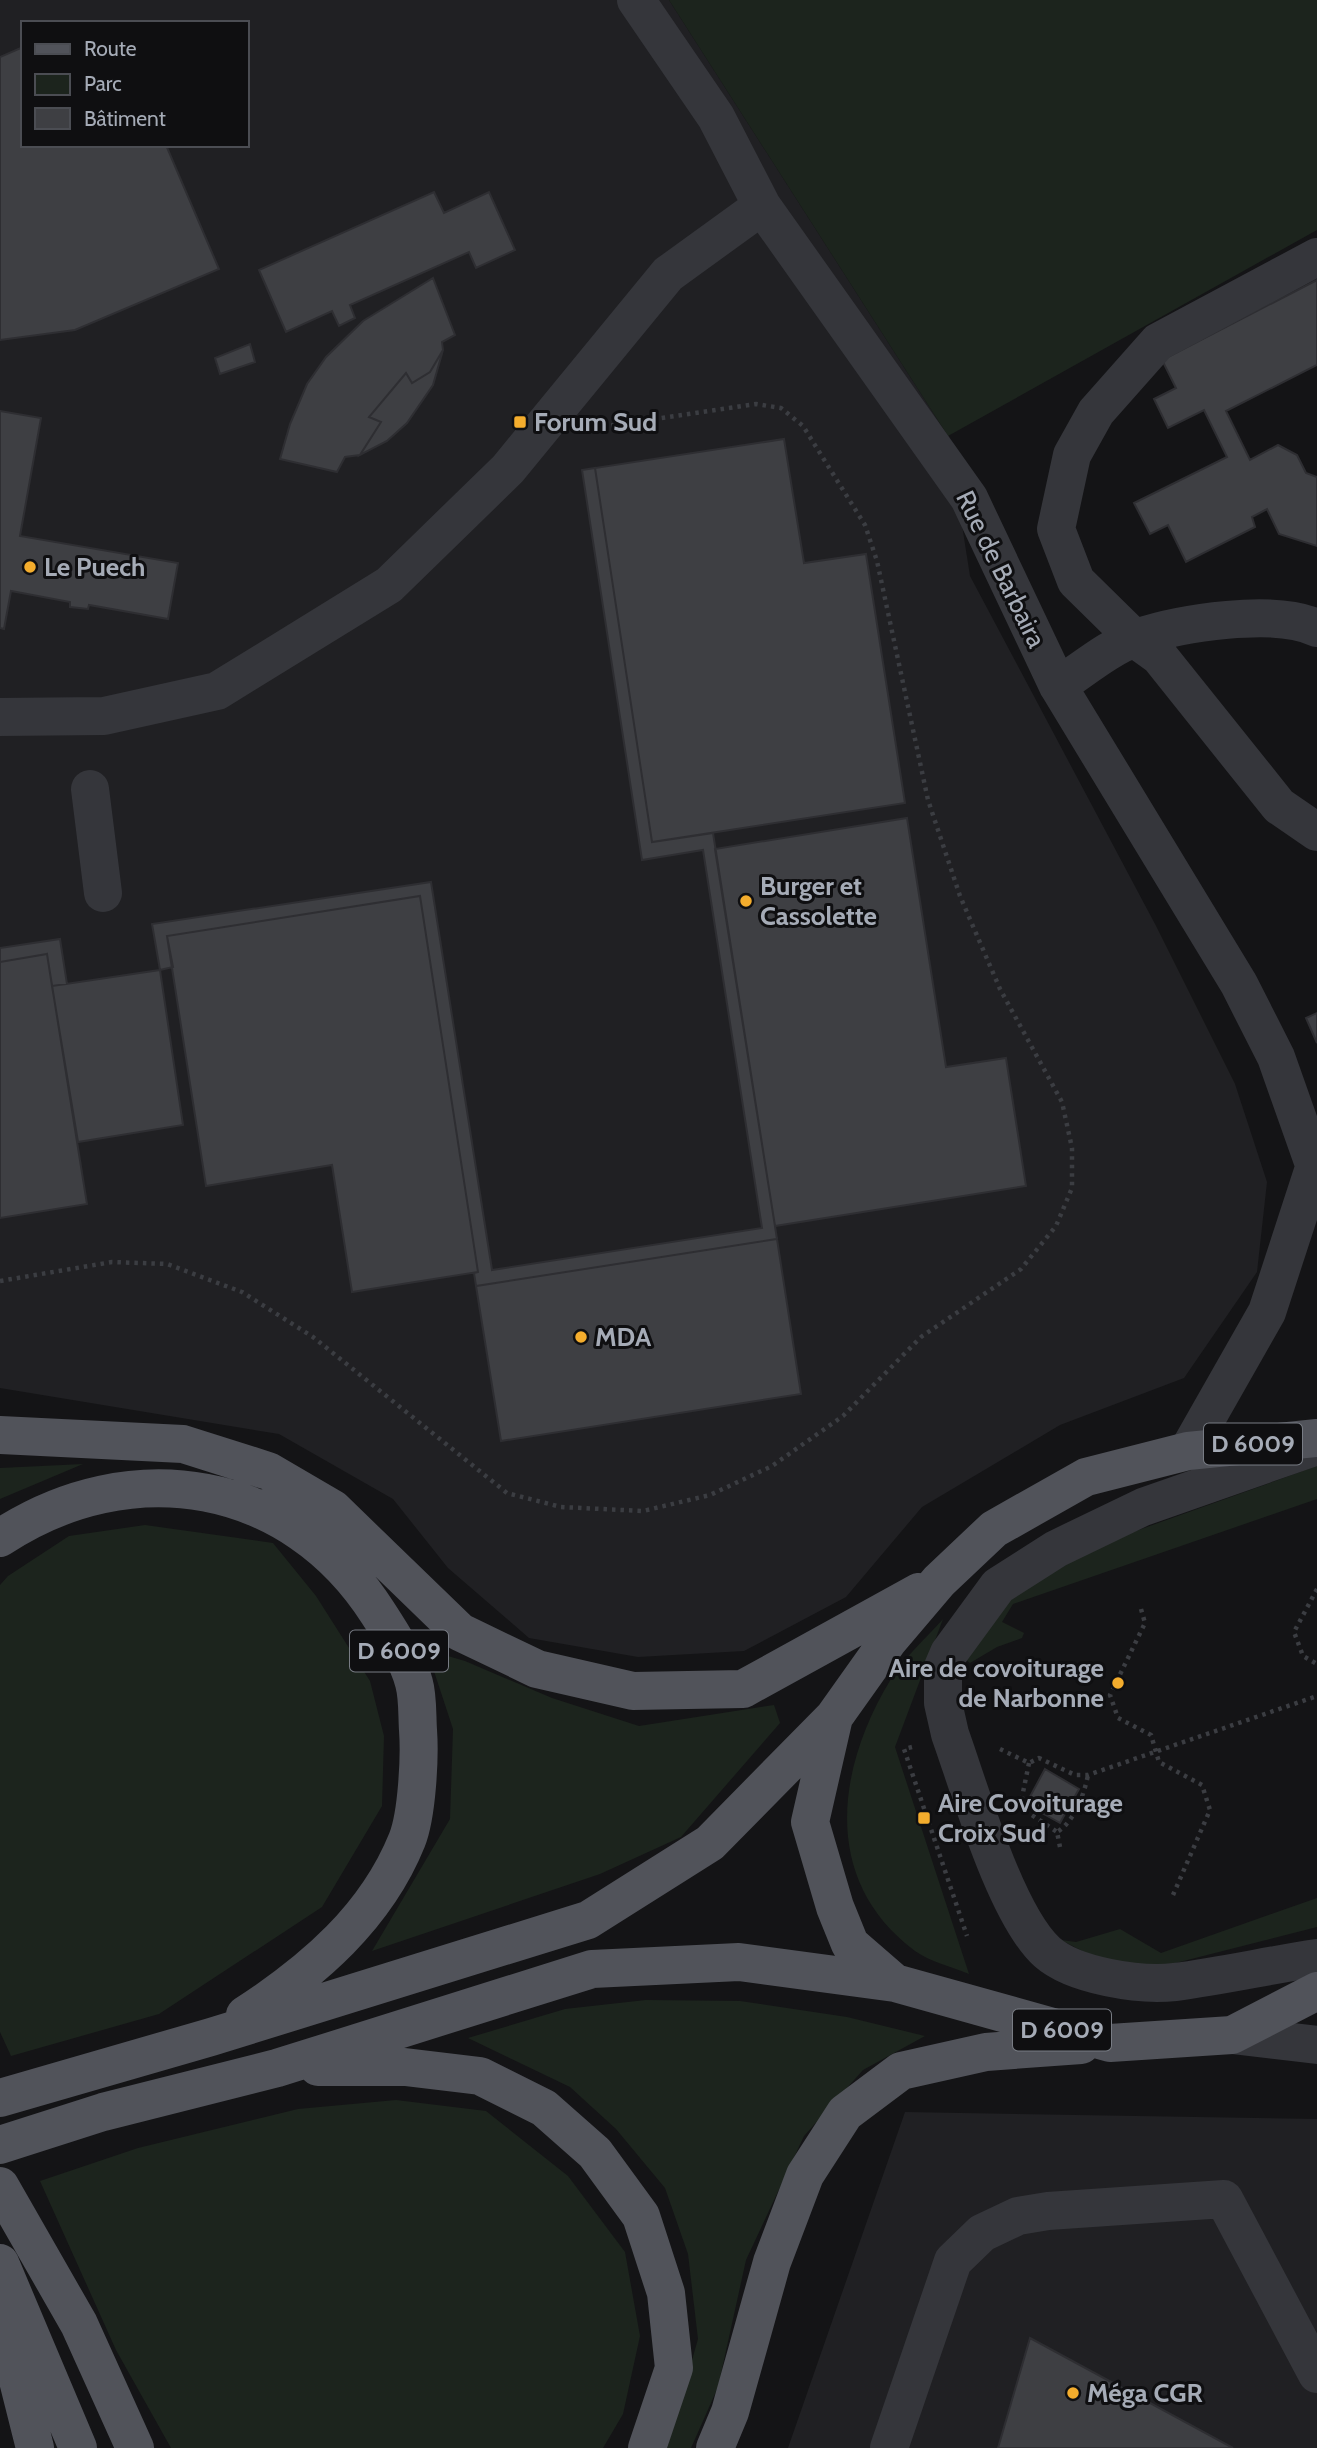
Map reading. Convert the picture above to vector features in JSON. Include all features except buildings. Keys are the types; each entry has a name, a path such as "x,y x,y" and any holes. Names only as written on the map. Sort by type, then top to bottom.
{"main road":[{"path":"0,1435 183,1444 268,1471 333,1510 460,1632 537,1669 633,1690 743,1689 939,1581"},
{"name":"D 6009","path":"0,2098 211,2037 588,1920 710,1843 834,1717 888,1641 939,1581 994,1529 1086,1477 1188,1451 1317,1438"},
{"name":"D 6009","path":"0,1538 31,1518 69,1503 128,1488 177,1488 229,1496 275,1516 318,1544 354,1579 392,1635 414,1682 420,1755 408,1838 365,1916 313,1967 211,2037"},
{"path":"834,1717 810,1822 835,1907 850,1944 895,1983"},
{"name":"D 6009","path":"0,2145 103,2112 277,2068 592,1969 739,1962 895,1983 1110,2043 1232,2035 1317,1991"},
{"path":"715,2448 730,2412 772,2262 805,2175 845,2113 901,2070 986,2052 1110,2043"},
{"path":"277,2068 405,2067 480,2076 544,2108 595,2153 641,2217 666,2293 674,2368 647,2448"},
{"path":"0,2187 106,2448"},
{"path":"0,2187 79,2324 135,2448"},
{"path":"0,2263 78,2448"},
{"path":"0,2308 35,2448"}],"street":[{"name":"Rue de Barbaira","path":"636,0 716,117 762,206 969,498 1058,685 1239,984 1276,1057 1315,1170 1267,1312 1188,1451"},
{"path":"0,717 104,716 217,691 389,585 508,469 667,274 762,206"},
{"path":"1317,257 1158,342 1097,412 1072,455 1056,529 1076,581 1134,638 1159,656 1279,806 1317,832"},
{"path":"1058,685 1134,638 1216,620 1302,621 1317,628"},
{"path":"90,789 103,893"},
{"path":"1317,1446 1143,1507 1056,1549 998,1586 949,1653 943,1668 943,1703 950,1734 1019,1917 1046,1952 1064,1964 1124,1981 1172,1982 1317,1958"},
{"path":"1232,2035 1317,2045"},
{"path":"889,2448 953,2261 982,2233 1018,2216 1224,2199 1317,2374"}],"path":[{"path":"0,1281 112,1262 167,1264 242,1292 313,1336 507,1493 561,1507 643,1511 710,1495 772,1466 843,1416 921,1337 1021,1269 1056,1226 1072,1188 1072,1148 1062,1102 1000,989 960,896 928,800 877,561 865,526 803,426 781,408 756,404 534,438"},
{"path":"1317,1589 1294,1632 1303,1656 1317,1664"},
{"path":"1141,1609 1145,1623 1110,1695 1118,1718 1151,1735 1159,1762 1202,1784 1210,1810 1173,1895"},
{"path":"1029,1763 1039,1758 1075,1775 1088,1775 1317,1696"},
{"path":"967,1936 904,1749 968,1726 983,1742 1029,1763"},
{"path":"1029,1763 1020,1807 1057,1832 1060,1847"},
{"path":"1057,1832 1065,1827 1085,1791 1088,1775"}],"shaded area":[{"name":"Forum Sud","path":"0,0 669,0 948,436 970,576 1155,924 1235,1084 1267,1182 1257,1272 1184,1378 1060,1425 922,1507 846,1597 744,1651 638,1657 529,1638 448,1568 393,1499 279,1434 0,1388"},
{"path":"905,2112 1317,2119 1317,2448 788,2448"}],"green space":[{"path":"669,0 1317,0 1317,230 948,436"},
{"path":"83,1464 0,1499 0,1468"},
{"path":"1317,1466 1317,1499 1013,1604 1002,1622 1024,1633 1022,1638 997,1647 970,1663 963,1658 1008,1597 1108,1541"},
{"path":"145,1525 273,1543 316,1596 370,1681 384,1736 382,1806 322,1907 159,2014 11,2056 0,2032 0,1585 8,1576 69,1536"},
{"path":"943,1619 895,1747 969,1974 921,1955 885,1923 864,1892 852,1858 847,1822 850,1786 858,1750 872,1714 896,1671"},
{"path":"427,1650 465,1661 552,1698 639,1726 774,1705 780,1723 681,1837 600,1874 372,1951 450,1819 453,1729"},
{"path":"1317,1898 1317,1927 1148,1970 1119,1970 1061,1940 1076,1942 1120,1929 1161,1953"},
{"path":"646,2000 740,2001 847,2017 925,2036 863,2070 804,2136 746,2260 718,2387 691,2448 667,2448 698,2339 688,2254 665,2188 616,2129 570,2087 468,2038 565,2009"},
{"path":"396,2100 486,2111 568,2176 625,2252 640,2336 623,2414 603,2448 171,2448 116,2350 40,2181 138,2148 298,2109"}],"place":[{"name":"Forum Sud","path":"520,422"},
{"name":"Le Puech","path":"30,567"},
{"name":"Burger et Cassolette","path":"746,901"},
{"name":"MDA","path":"581,1337"},
{"name":"Aire de covoiturage de Narbonne","path":"1118,1683"},
{"name":"Aire Covoiturage Croix Sud","path":"924,1818"},
{"name":"Méga CGR","path":"1073,2393"}]}
